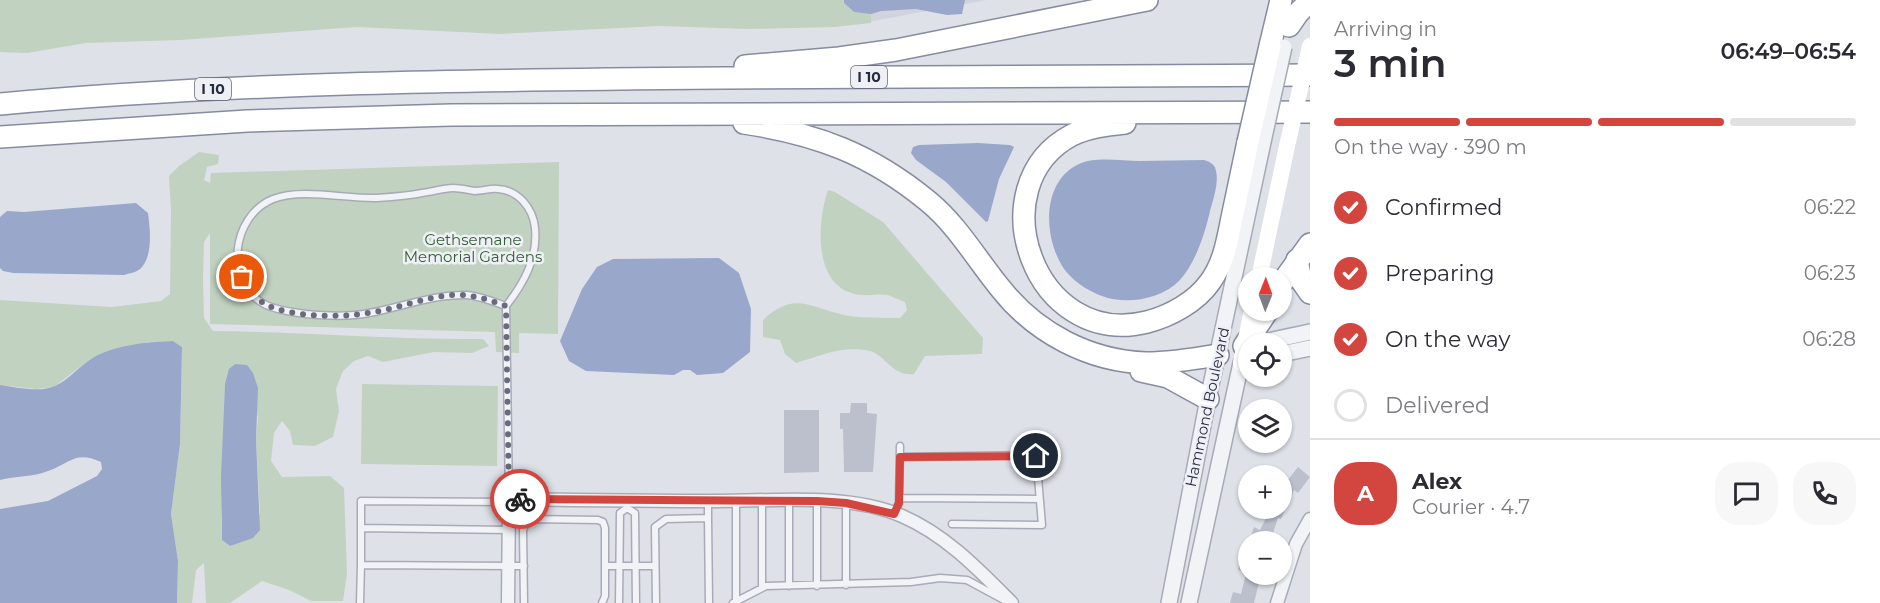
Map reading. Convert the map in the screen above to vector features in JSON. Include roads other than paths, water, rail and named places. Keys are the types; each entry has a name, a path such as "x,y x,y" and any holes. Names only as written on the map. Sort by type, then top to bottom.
{"highway":[{"path":"632,79 896,50 1147,0"},
{"path":"1223,112 1101,125 1072,135 1051,150 1031,182 1024,216 1030,253 1036,270 1050,292 1081,315 1110,324 1131,325 1166,316 1183,307 1210,283 1224,253 1256,142 1277,46 1281,0"},
{"path":"1289,27 1304,4"},
{"name":"I 10","path":"0,104 216,88 632,79 1310,75"},
{"name":"I 10","path":"0,137 247,121 451,115 1310,112"},
{"path":"609,113 656,123 736,122 774,128 840,147 896,178 930,203 957,231 1018,310 1049,333 1071,345 1117,360 1145,363 1171,362 1218,355"},
{"path":"1292,268 1303,252"},
{"path":"1303,252 1300,280 1310,293"},
{"path":"1071,345 1081,355 1110,366 1168,377 1208,399"}],"main road":[{"path":"1261,267 1310,46"}],"street":[{"path":"1277,46 1289,27"},
{"name":"Hammond Boulevard","path":"1169,603 1218,355 1256,142"},
{"path":"1292,338 1310,332"},
{"path":"1292,352 1310,348"},
{"path":"1218,355 1238,353"},
{"name":"Hammond Boulevard","path":"1189,603 1239,387"},
{"path":"508,603 509,500 627,504 708,501 846,503 894,514 935,534 972,562 1011,603"},
{"path":"1277,603 1296,544 1310,519"}],"lane":[{"path":"360,603 361,501 509,500 506,306 520,288 533,260 536,234 534,220 530,211 517,196 509,191 496,188 474,191 451,188 389,198 283,196 262,205 246,222 237,249 238,264 242,277 254,296 265,305 291,312 326,316 368,314 451,295 470,295 506,306"},
{"path":"952,525 1042,525 1035,442"},
{"path":"894,514 899,498 900,446"},
{"path":"900,457 1036,456"},
{"path":"899,498 1040,499"},
{"path":"708,501 709,603"},
{"path":"736,501 734,602 762,587 911,582 940,578 967,580 1011,603"},
{"path":"762,501 762,587"},
{"path":"789,501 789,586"},
{"path":"817,501 817,586"},
{"path":"846,503 846,585"},
{"path":"619,603 620,513 627,504 635,513 636,603"},
{"path":"656,603 655,527 666,519 708,518"},
{"path":"524,603 524,527 526,521 531,519 601,521 605,528 605,596 602,603"},
{"path":"361,528 509,530"},
{"path":"361,566 524,566"},
{"path":"605,566 655,566"}],"water":[{"path":"844,0 965,0 962,14 947,15 916,9 881,11 871,14 854,12 844,3"},
{"path":"978,143 1014,147 999,179 986,222 946,182 916,160 911,153 913,147 919,145"},
{"path":"1099,160 1204,160 1212,164 1217,176 1214,197 1195,257 1185,274 1171,287 1162,293 1142,299 1111,299 1082,286 1061,265 1053,246 1049,220 1053,194 1066,173 1084,162"},
{"path":"136,203 148,213 150,233 148,255 142,267 136,271 124,275 13,273 0,268 0,217 7,211 24,212"},
{"path":"719,258 739,273 751,309 750,352 723,373 697,375 690,370 683,370 674,375 586,371 569,361 560,341 582,289 597,267 613,259"},
{"path":"173,341 182,347 180,444 171,514 178,561 177,603 0,603 0,509 48,501 97,476 102,469 101,462 79,457 42,473 0,480 0,385 28,389 49,388 60,384 88,361 107,351 140,344"},
{"path":"235,364 247,365 253,373 258,388 256,440 260,530 253,538 230,546 222,540 221,477 225,384 229,369"}],"park label":[{"name":"Gethsemane Memorial Gardens","path":"473,248"}]}
